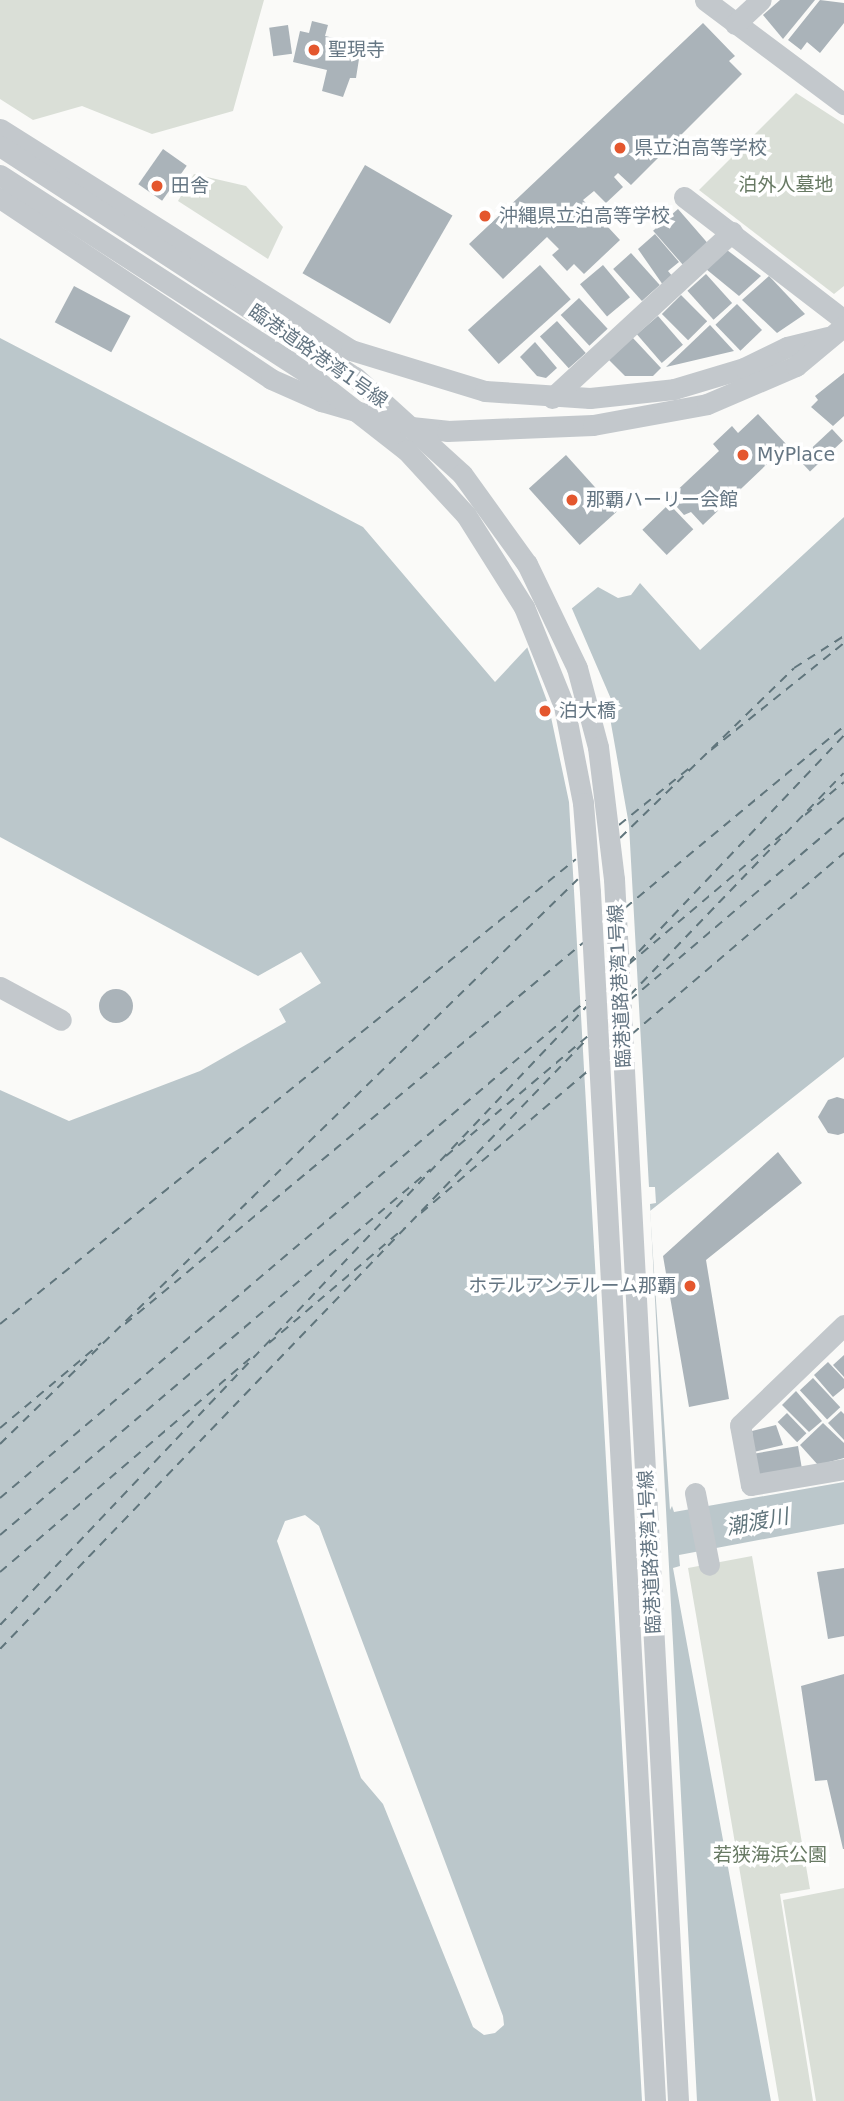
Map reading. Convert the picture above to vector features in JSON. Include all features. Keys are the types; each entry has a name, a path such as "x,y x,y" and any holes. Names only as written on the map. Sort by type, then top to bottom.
{"street":[{"path":"705,0 844,104"},
{"path":"734,24 761,0"},
{"path":"0,129 351,350 485,391 552,398 623,397 674,389 744,368 787,347 840,327"},
{"name":"臨港道路港湾1号線","path":"0,146 337,365 418,430 462,474 506,530 546,597 577,668 598,747 612,854 678,2101"},
{"name":"臨港道路港湾1号線","path":"0,175 306,372 406,450 466,515 508,577 564,706 583,803 590,892 655,2101"},
{"path":"684,197 732,232 840,327"},
{"path":"0,198 271,379 320,401 411,427 509,430 593,425 667,413 750,388 796,366 840,327"},
{"path":"552,398 732,232"},
{"path":"0,987 61,1020"},
{"path":"843,1469 751,1485 740,1425 844,1325"},
{"path":"695,1493 709,1565"}],"green space":[{"path":"0,0 264,0 233,111 152,134 82,106 33,120 0,99"},
{"name":"泊外人墓地","path":"796,93 844,124 844,286 834,294 699,190"},
{"path":"194,174 246,186 283,227 268,259 178,201"},
{"name":"若狭海浜公園","path":"752,1556 810,1889 780,1894 813,2101 779,2101 688,1568"},
{"path":"844,1888 844,2101 816,2101 783,1900"}],"water":[{"name":"潮渡川","path":"0,338 363,527 495,682 538,636 598,587 618,598 631,595 640,583 700,650 844,517 844,1057 650,1211 670,1510 672,1506 674,1512 844,1482 844,1524 679,1555 680,1566 673,1568 771,2101 0,2101 0,1090 69,1121 200,1071 286,1022 279,1009 321,983 301,952 258,976 0,837"}],"pier":[{"name":"泊大橋","path":"570,604 611,699 607,701 629,825 649,1187 655,1187 656,1203 650,1204 697,2101 642,2101 569,802 551,717 546,718 541,702 547,701 526,644"},
{"path":"305,1515 319,1526 503,2016 504,2025 495,2033 484,2035 473,2027 383,1804 361,1778 277,1541 285,1521"}],"building":[{"path":"780,0 815,0 783,39 763,15"},
{"path":"820,0 844,3 844,23 820,53 807,42 801,50 788,40"},
{"path":"312,21 328,25 325,36 334,38 330,54 359,59 356,78 350,78 343,97 322,91 327,70 293,62 300,31 309,33"},
{"name":"県立泊高等学校","path":"703,23 735,56 729,61 742,74 631,185 618,173 614,177 623,187 606,203 594,191 583,200 620,240 584,274 574,264 567,271 552,255 559,249 547,237 503,279 469,244"},
{"path":"288,25 292,54 273,56 269,28"},
{"path":"163,149 187,166 162,201 138,184"},
{"path":"365,165 452,215 390,324 302,273"},
{"path":"678,209 708,243 683,265 653,231"},
{"path":"655,234 679,262 668,271 673,277 663,285 638,249"},
{"path":"727,250 761,276 739,296 706,269"},
{"path":"631,253 660,285 642,301 613,269"},
{"path":"540,265 571,299 499,364 468,330"},
{"path":"603,265 630,297 607,316 580,284"},
{"path":"706,274 732,303 714,320 687,291"},
{"path":"769,276 805,314 777,333 742,300"},
{"path":"74,286 131,316 111,352 55,322"},
{"path":"681,295 707,321 688,340 662,314"},
{"path":"579,298 608,329 589,346 561,315"},
{"path":"737,304 762,330 740,351 715,325"},
{"path":"658,316 683,345 662,363 637,334"},
{"path":"557,321 586,353 569,368 540,336"},
{"path":"710,325 734,351 666,367"},
{"path":"632,337 661,368 653,376 625,376 607,358"},
{"path":"535,342 557,368 546,378 537,376 520,357"},
{"path":"844,373 844,416 833,426 811,407 818,400 815,396"},
{"path":"758,414 787,445 703,525 691,512 684,515 669,498 719,451 713,444 732,426 738,433"},
{"path":"832,429 843,441 810,471 799,460"},
{"name":"那覇ハーリー会館","path":"566,455 617,511 580,545 529,488"},
{"path":"669,504 693,529 667,555 642,530"},
{"path":"116,989 128,994 133,1006 128,1018 116,1023 104,1018 99,1006 104,994"},
{"path":"837,1097 844,1099 844,1133 838,1135 828,1133 818,1117 828,1100"},
{"name":"ホテルアンテルーム那覇","path":"778,1152 802,1183 706,1260 729,1399 689,1407 663,1256"},
{"path":"844,1355 844,1377 833,1365"},
{"path":"828,1362 844,1379 844,1388 833,1397 814,1375"},
{"path":"813,1378 840,1407 827,1420 800,1390"},
{"path":"796,1391 822,1421 809,1432 782,1405"},
{"path":"841,1411 844,1414 844,1440 828,1423"},
{"path":"787,1413 806,1433 797,1442 778,1422"},
{"path":"823,1423 844,1443 844,1458 818,1465 800,1445"},
{"path":"776,1425 783,1445 754,1452 752,1431"},
{"path":"798,1446 802,1468 758,1475 754,1454"},
{"path":"844,1568 844,1636 828,1639 817,1572"},
{"path":"844,1674 843,1849 827,1780 815,1781 801,1686"}],"ferry route":[{"path":"620,838 794,668 844,636"},
{"path":"711,750 844,643"},
{"path":"625,908 844,726"},
{"path":"628,963 844,735"},
{"path":"619,825 693,765"},
{"path":"630,995 844,773"},
{"path":"805,815 844,782"},
{"path":"630,1000 844,818"},
{"path":"629,964 787,830"},
{"path":"632,1034 844,853"},
{"path":"0,1324 576,859"},
{"path":"0,1444 578,879"},
{"path":"125,1324 583,943"},
{"path":"0,1498 587,1000"},
{"path":"0,1625 586,1007"},
{"path":"446,1156 589,1035"},
{"path":"0,1649 587,1039"},
{"path":"421,1213 590,1069"},
{"path":"0,1535 431,1169"},
{"path":"269,1343 404,1228"},
{"path":"0,1428 101,1343"},
{"path":"0,1572 254,1355"}],"place":[{"name":"聖現寺","path":"314,50"},
{"name":"県立泊高等学校","path":"620,148"},
{"name":"田舎","path":"157,186"},
{"name":"沖縄県立泊高等学校","path":"485,216"},
{"name":"MyPlace","path":"743,455"},
{"name":"那覇ハーリー会館","path":"572,500"},
{"name":"泊大橋","path":"545,711"},
{"name":"ホテルアンテルーム那覇","path":"690,1286"}]}
